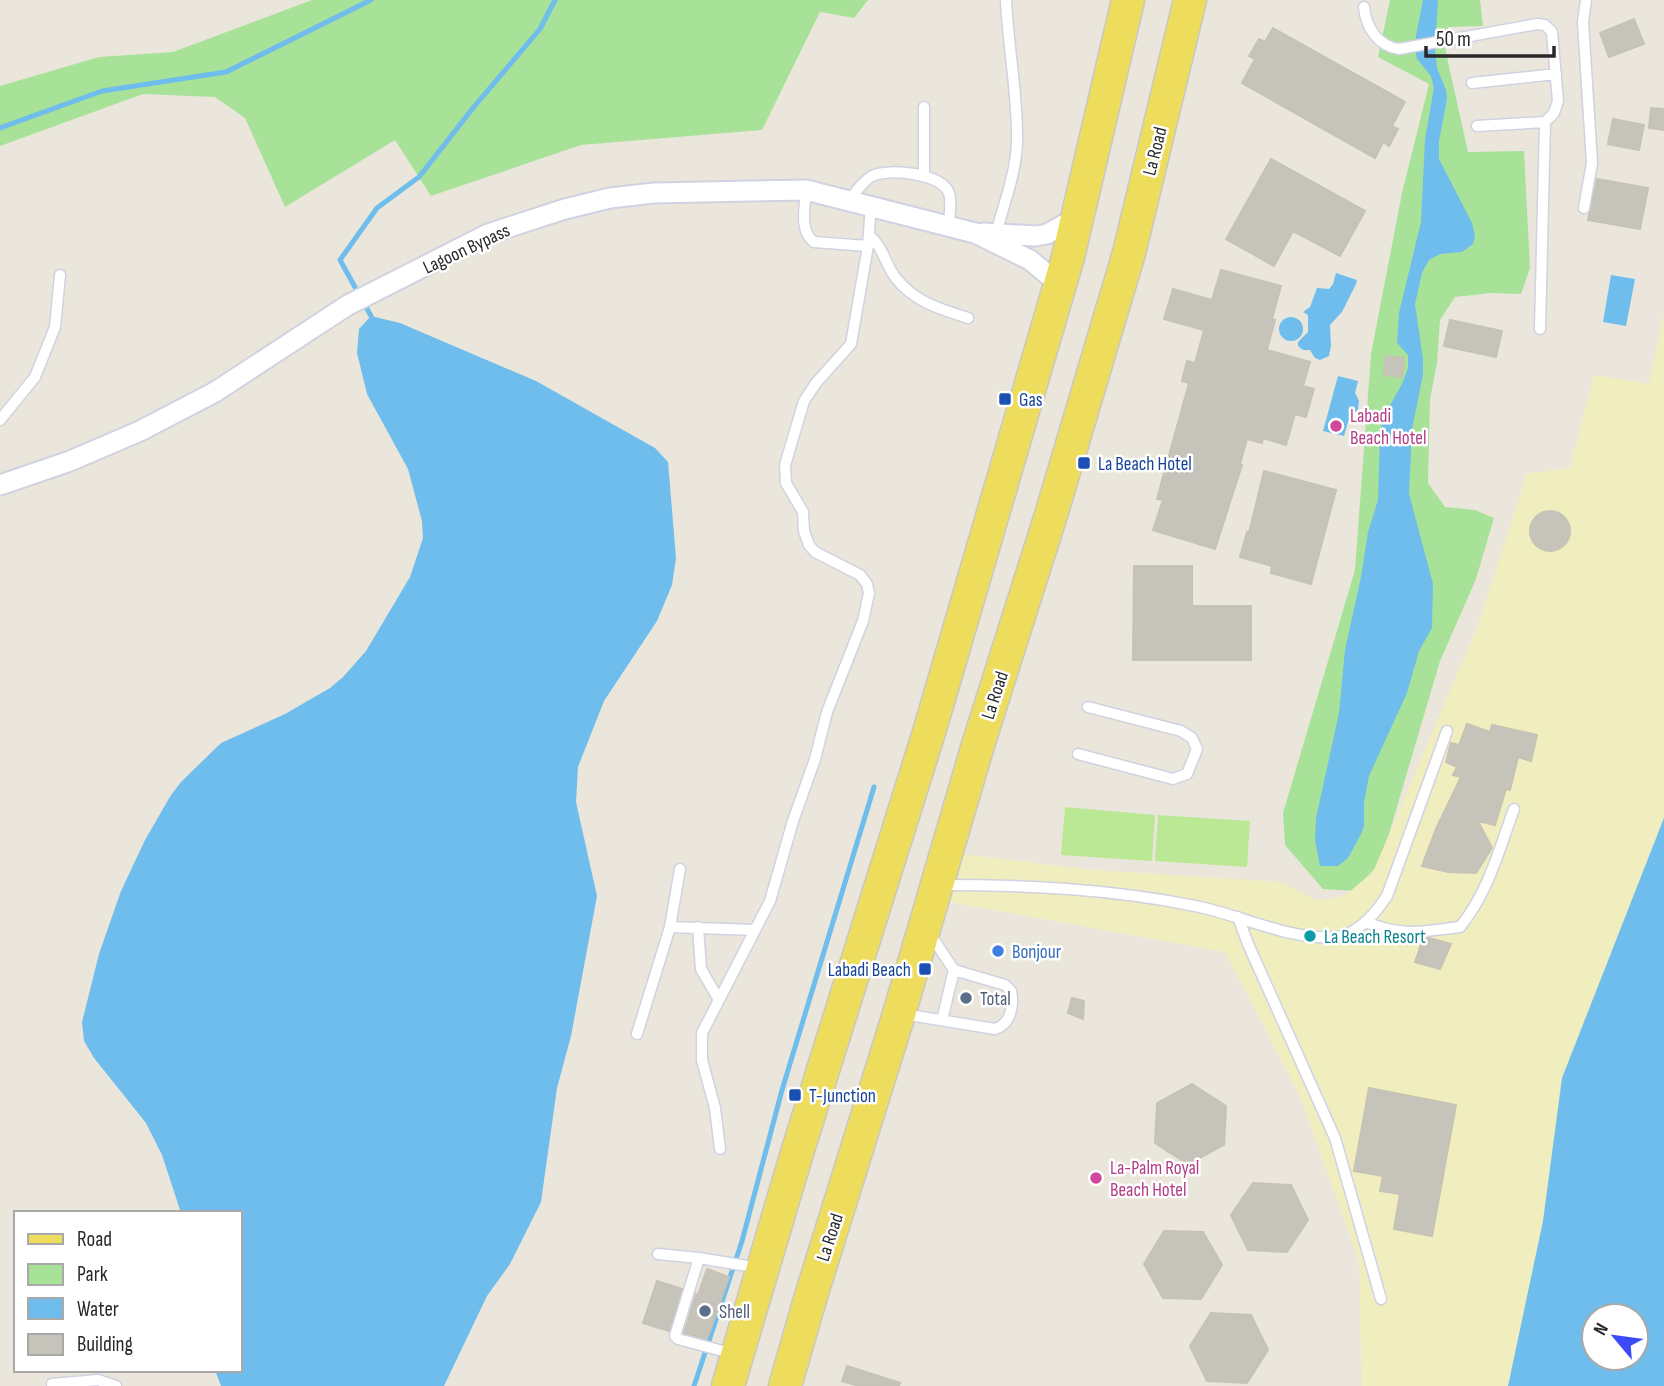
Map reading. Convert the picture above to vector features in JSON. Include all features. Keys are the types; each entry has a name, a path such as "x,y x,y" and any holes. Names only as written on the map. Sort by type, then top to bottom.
{"main road":[{"path":"728,1386 727,1352 930,729 1060,285 1128,0"},
{"name":"La Road","path":"785,1386 1129,253 1190,0"}],"street":[{"name":"Lagoon Bypass","path":"0,485 70,461 140,431 215,392 348,306 488,234 565,209 610,198 654,193 806,190 975,233 1030,260 1060,285"},
{"name":"Lagoon Bypass","path":"975,233 1036,236 1047,234 1076,218"}],"lane":[{"path":"996,233 1012,176 1017,143 1006,0"},
{"path":"1584,208 1592,163 1583,22 1586,0"},
{"path":"1364,7 1365,19 1374,34 1389,48 1408,48 1537,24 1545,25 1552,32 1558,101 1545,122 1540,329"},
{"path":"1472,83 1556,74"},
{"path":"924,107 924,175"},
{"path":"1477,126 1545,122"},
{"path":"849,200 873,176 891,173 924,175 942,183 949,193 949,226"},
{"path":"806,190 804,228 807,237 814,242 868,246"},
{"path":"720,1149 715,1108 702,1060 702,1033 770,901 827,712 863,621 869,593 867,584 860,575 816,552 809,545 804,531 803,512 786,483 785,465 804,401 816,383 851,344 868,246 871,205"},
{"path":"869,234 880,245 895,278 921,301 968,318"},
{"path":"0,421 35,376 45,352 55,327 60,275"},
{"path":"1078,754 1173,779 1187,774 1197,749 1192,738 1181,731 1088,707"},
{"path":"938,885 1079,889 1196,906 1302,935 1344,935 1364,922 1387,896 1447,732"},
{"path":"1364,922 1390,932 1411,933 1460,927 1473,911 1486,887 1514,808"},
{"path":"637,1034 670,927 680,869"},
{"path":"1238,918 1335,1138 1381,1299"},
{"path":"900,1014 995,1029 1003,1026 1009,1018 1012,991 1005,985 954,970 925,926"},
{"path":"670,927 755,930"},
{"path":"698,928 701,969 719,1000"},
{"path":"942,1020 954,970"},
{"path":"658,1254 753,1267"},
{"path":"699,1258 675,1336 700,1346 727,1352"},
{"path":"52,1384 98,1380 116,1386"}],"green space":[{"path":"312,0 868,0 854,18 820,12 762,130 581,145 431,196 395,140 285,207 245,118 215,97 143,94 0,146 0,86 99,57 173,52"},
{"path":"1390,0 1480,0 1483,26 1448,27 1445,48 1468,152 1524,151 1530,268 1521,294 1491,293 1455,297 1440,320 1437,363 1430,399 1428,483 1445,507 1475,510 1494,518 1476,579 1440,661 1381,861 1355,891 1323,889 1285,845 1283,813 1355,570 1371,354 1402,193 1429,84 1378,57"},
{"path":"1065,807 1155,815 1152,861 1061,855"},
{"path":"1158,815 1250,821 1247,867 1155,861"}],"sand":[{"path":"1664,312 1664,818 1562,1078 1543,1221 1508,1386 1362,1386 1359,1261 1300,1096 1225,952 944,901 959,854 1095,870 1280,882 1316,900 1343,897 1373,872 1478,625 1527,474 1570,468 1594,375 1649,384"}],"water":[{"path":"1423,0 1438,0 1435,50 1437,68 1447,99 1439,141 1439,159 1472,223 1475,235 1473,244 1462,252 1440,254 1429,260 1422,273 1415,304 1423,375 1412,429 1409,494 1433,584 1432,628 1419,651 1407,693 1369,776 1361,834 1348,858 1338,866 1320,866 1315,840 1316,818 1339,713 1345,650 1368,532 1378,500 1380,432 1385,414 1408,368 1408,355 1397,343 1399,313 1421,222 1425,139 1434,88 1431,76 1417,59 1414,46"},
{"path":"1336,273 1357,280 1342,312 1330,325 1329,356 1320,360 1315,358 1310,350 1303,350 1298,346 1298,342 1308,332 1308,315 1303,312 1310,307 1317,288 1329,289"},
{"path":"1611,275 1635,279 1626,326 1603,322"},
{"path":"371,316 400,323 536,381 655,448 668,462 676,558 672,585 657,621 604,701 578,767 576,802 597,896 571,1036 557,1088 541,1202 510,1264 487,1296 444,1386 221,1386 216,1372 242,1372 242,1211 180,1211 162,1155 146,1123 94,1058 84,1041 82,1022 99,954 121,891 145,840 171,795 221,743 285,714 330,688 343,677 366,651 410,577 423,538 422,521 408,469 367,394 357,353 359,329"},
{"path":"1291,317 1302,324 1303,329 1296,340 1291,341 1280,334 1279,329 1286,318"},
{"path":"1338,376 1358,381 1355,393 1359,401 1358,409 1348,422 1344,436 1323,431"},
{"path":"1664,818 1664,1386 1508,1386 1543,1221 1562,1078"}],"building":[{"path":"1634,19 1644,44 1609,57 1600,33"},
{"path":"1273,28 1405,102 1392,126 1398,129 1389,146 1383,142 1375,158 1242,83 1255,59 1249,56 1259,39 1265,42"},
{"path":"1651,108 1664,109 1664,130 1649,128"},
{"path":"1613,119 1644,125 1639,150 1608,144"},
{"path":"1271,159 1365,211 1340,256 1293,231 1274,266 1226,239"},
{"path":"1597,179 1648,188 1640,229 1588,220"},
{"path":"1221,270 1281,286 1267,350 1310,362 1303,386 1314,389 1306,417 1295,414 1286,445 1263,438 1262,443 1247,439 1240,464 1242,465 1215,549 1153,530 1163,500 1157,499 1189,383 1182,381 1187,361 1195,363 1204,330 1164,319 1173,289 1212,300"},
{"path":"1450,320 1502,331 1496,357 1444,346"},
{"path":"1386,356 1404,358 1402,377 1384,375"},
{"path":"1264,471 1336,490 1311,584 1271,573 1272,566 1240,557 1247,532 1249,533"},
{"path":"1550,511 1558,512 1564,517 1569,523 1569,539 1564,545 1558,550 1550,551 1542,550 1536,545 1531,539 1530,531 1531,523 1536,517 1542,512"},
{"path":"1134,566 1192,566 1192,606 1251,606 1251,660 1133,660"},
{"path":"1467,724 1490,732 1492,725 1537,735 1531,761 1518,757 1510,790 1506,789 1495,825 1478,821 1492,848 1476,873 1448,872 1422,866 1461,777 1453,775 1457,767 1446,762 1451,743 1459,745"},
{"path":"1423,939 1451,944 1440,969 1415,962"},
{"path":"1072,998 1084,1001 1083,1019 1068,1013"},
{"path":"1192,1084 1226,1106 1224,1145 1188,1164 1155,1143 1157,1103"},
{"path":"1369,1088 1456,1105 1432,1236 1394,1229 1400,1194 1380,1191 1383,1176 1354,1171"},
{"path":"1253,1183 1291,1185 1308,1220 1287,1252 1248,1250 1231,1215"},
{"path":"1164,1231 1203,1232 1222,1265 1201,1299 1163,1298 1144,1264"},
{"path":"707,1269 729,1277 707,1339 684,1333"},
{"path":"657,1281 682,1289 669,1331 643,1323"},
{"path":"1211,1313 1251,1315 1268,1350 1247,1383 1207,1381 1190,1346"},
{"path":"847,1366 900,1383 899,1386 859,1386 842,1381"}],"waterway":[{"path":"0,128 102,91 226,72 371,0"},
{"path":"371,316 340,260 377,208 419,177 540,29 555,0"},
{"path":"694,1386 742,1241 782,1090 874,787"}],"place":[{"name":"Gas","path":"1005,399"},
{"name":"Labadi Beach Hotel","path":"1336,426"},
{"name":"La Beach Hotel","path":"1084,463"},
{"name":"La Beach Resort","path":"1310,936"},
{"name":"Bonjour","path":"998,951"},
{"name":"Labadi Beach","path":"925,969"},
{"name":"Total","path":"966,998"},
{"name":"T-Junction","path":"795,1095"},
{"name":"La-Palm Royal Beach Hotel","path":"1096,1178"},
{"name":"Shell","path":"705,1311"}]}
